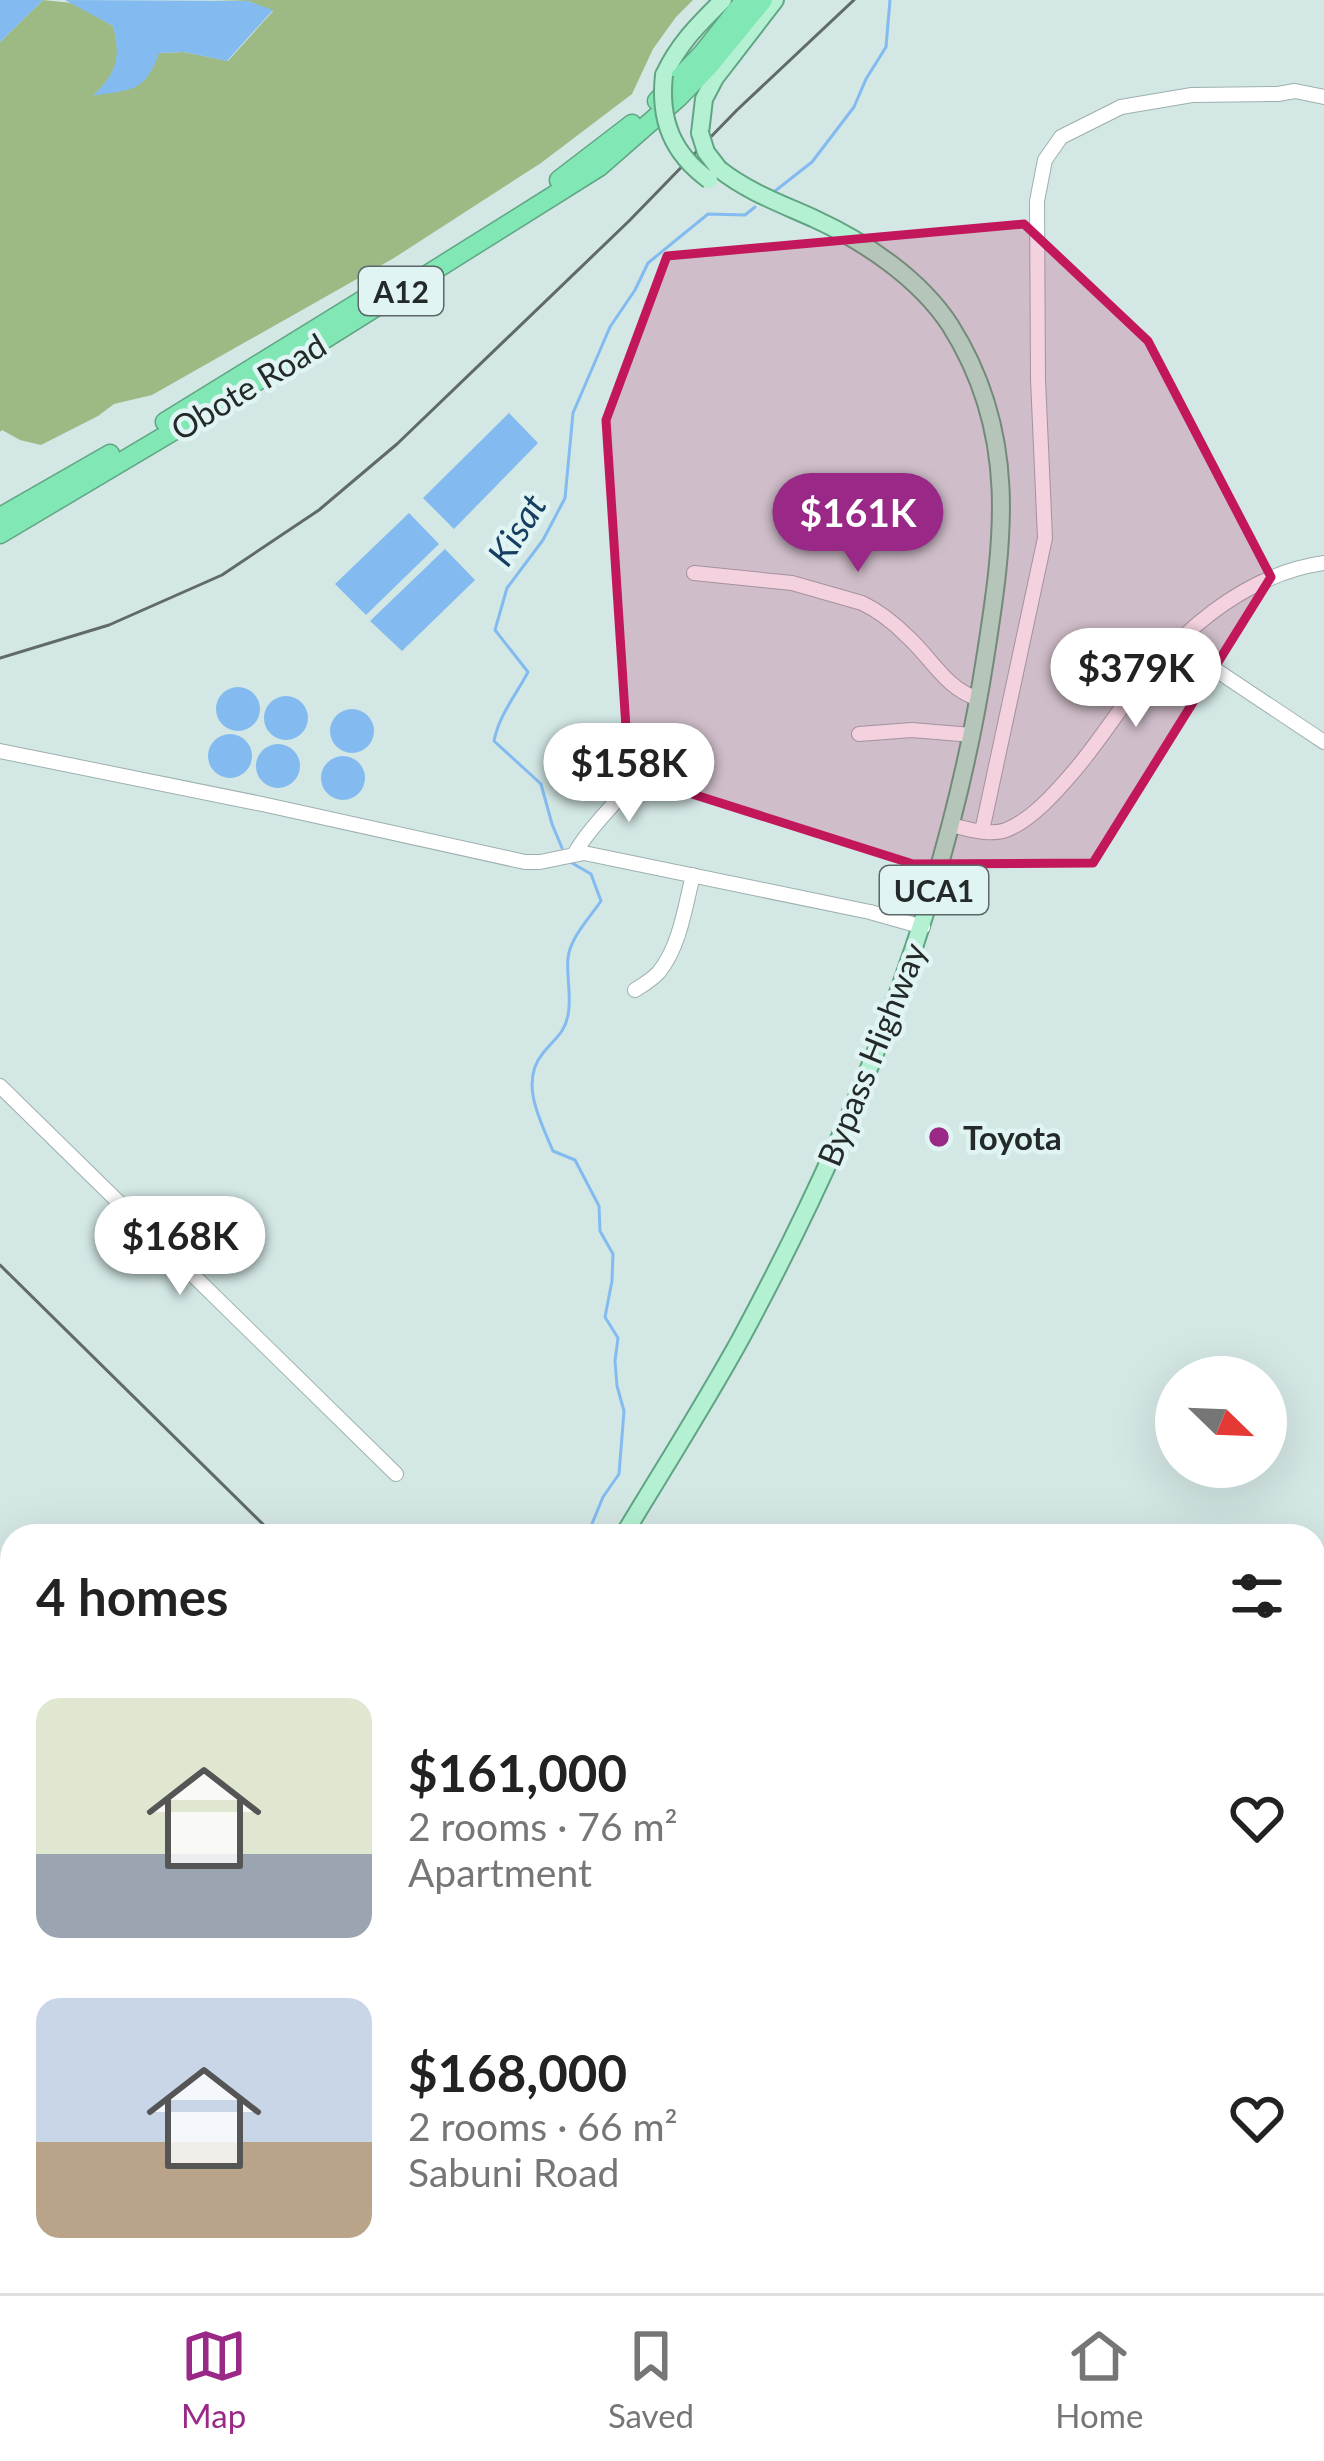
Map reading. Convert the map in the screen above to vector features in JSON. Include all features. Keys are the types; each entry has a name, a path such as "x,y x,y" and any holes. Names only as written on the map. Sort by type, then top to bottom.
{"highway":[{"name":"Obote Road","path":"0,518 553,184 638,120 745,0"},
{"name":"Obote Road","path":"0,534 269,374 599,167 679,98 763,0"}],"main road":[{"name":"UCA1","path":"723,0 689,32 664,75 664,120 672,141 695,170 710,180 862,254 947,329"},
{"name":"UCA1","path":"776,0 704,99 700,133 706,152 736,182 851,237 882,258 925,296 947,329"},
{"name":"Bypass Highway","path":"630,1524 750,1321 836,1146 896,1004 951,825 979,699 997,580 1002,478 990,412 965,354 947,329"},
{"name":"Bypass Highway","path":"643,1524 711,1391"}],"street":[{"path":"982,831 1045,538 1036,201 1046,160 1061,137 1121,107 1192,94 1295,91 1324,97"},
{"path":"951,825 982,831 1010,829 1059,788 1093,750 1154,667 1225,603 1258,583 1324,563"},
{"path":"694,574 792,583 862,602 908,637 954,688 979,699"},
{"path":"1177,644 1324,742"},
{"path":"859,734 912,730 972,735"},
{"path":"0,751 525,862 575,853 607,856 923,927"},
{"path":"575,853 637,771"},
{"path":"634,990 659,971 670,953 693,875"},
{"path":"0,1086 396,1474"}],"highlighted area":[{"path":"1024,224 1148,341 1271,577 1093,863 913,864 629,774 606,420 667,256"}],"green space":[{"path":"43,0 73,3 113,26 116,63 95,94 158,53 184,52 228,61 273,11 248,1 213,0 693,0 653,49 632,94 541,163 394,258 152,395 114,404 41,445 0,432 0,42"}],"water":[{"path":"0,0 43,0 0,42"},
{"path":"65,0 248,1 273,10 227,61 184,52 159,53 148,76 135,87 93,96 115,64 113,26"},
{"path":"509,413 538,443 454,529 423,498"},
{"path":"409,513 439,544 366,615 335,584"},
{"path":"445,549 475,580 402,651 370,621"},
{"path":"238,687 254,693 260,709 254,725 238,731 222,725 216,709 222,693"},
{"path":"286,696 302,702 308,718 302,734 286,740 270,734 264,718 270,702"},
{"path":"352,709 368,715 374,731 368,747 352,753 336,747 330,731 336,715"},
{"path":"230,734 246,740 252,756 246,772 230,778 214,772 208,756 214,740"},
{"path":"278,744 294,750 300,766 294,782 278,788 262,782 256,766 262,750"},
{"path":"343,756 359,762 365,778 359,794 343,800 327,794 321,778 327,762"}],"waterway":[{"name":"Kisat","path":"775,191 812,162 854,107 886,47 890,0"},
{"name":"Kisat","path":"562,848 541,784 494,741 528,672 495,630 507,588 543,540 565,498 573,413 610,327 648,263 708,214 745,215 755,207"},
{"name":"Kisat","path":"572,863 591,874 601,901 570,950 567,1021 536,1064 532,1089 553,1151 575,1160 599,1206 600,1231 613,1254 605,1317 618,1338 617,1386 624,1411 619,1474 592,1524"}],"railway":[{"path":"0,658 109,625 222,575 319,510 397,444 854,0"},
{"path":"0,1265 263,1524"}],"place":[{"name":"Toyota","path":"939,1137"}]}
